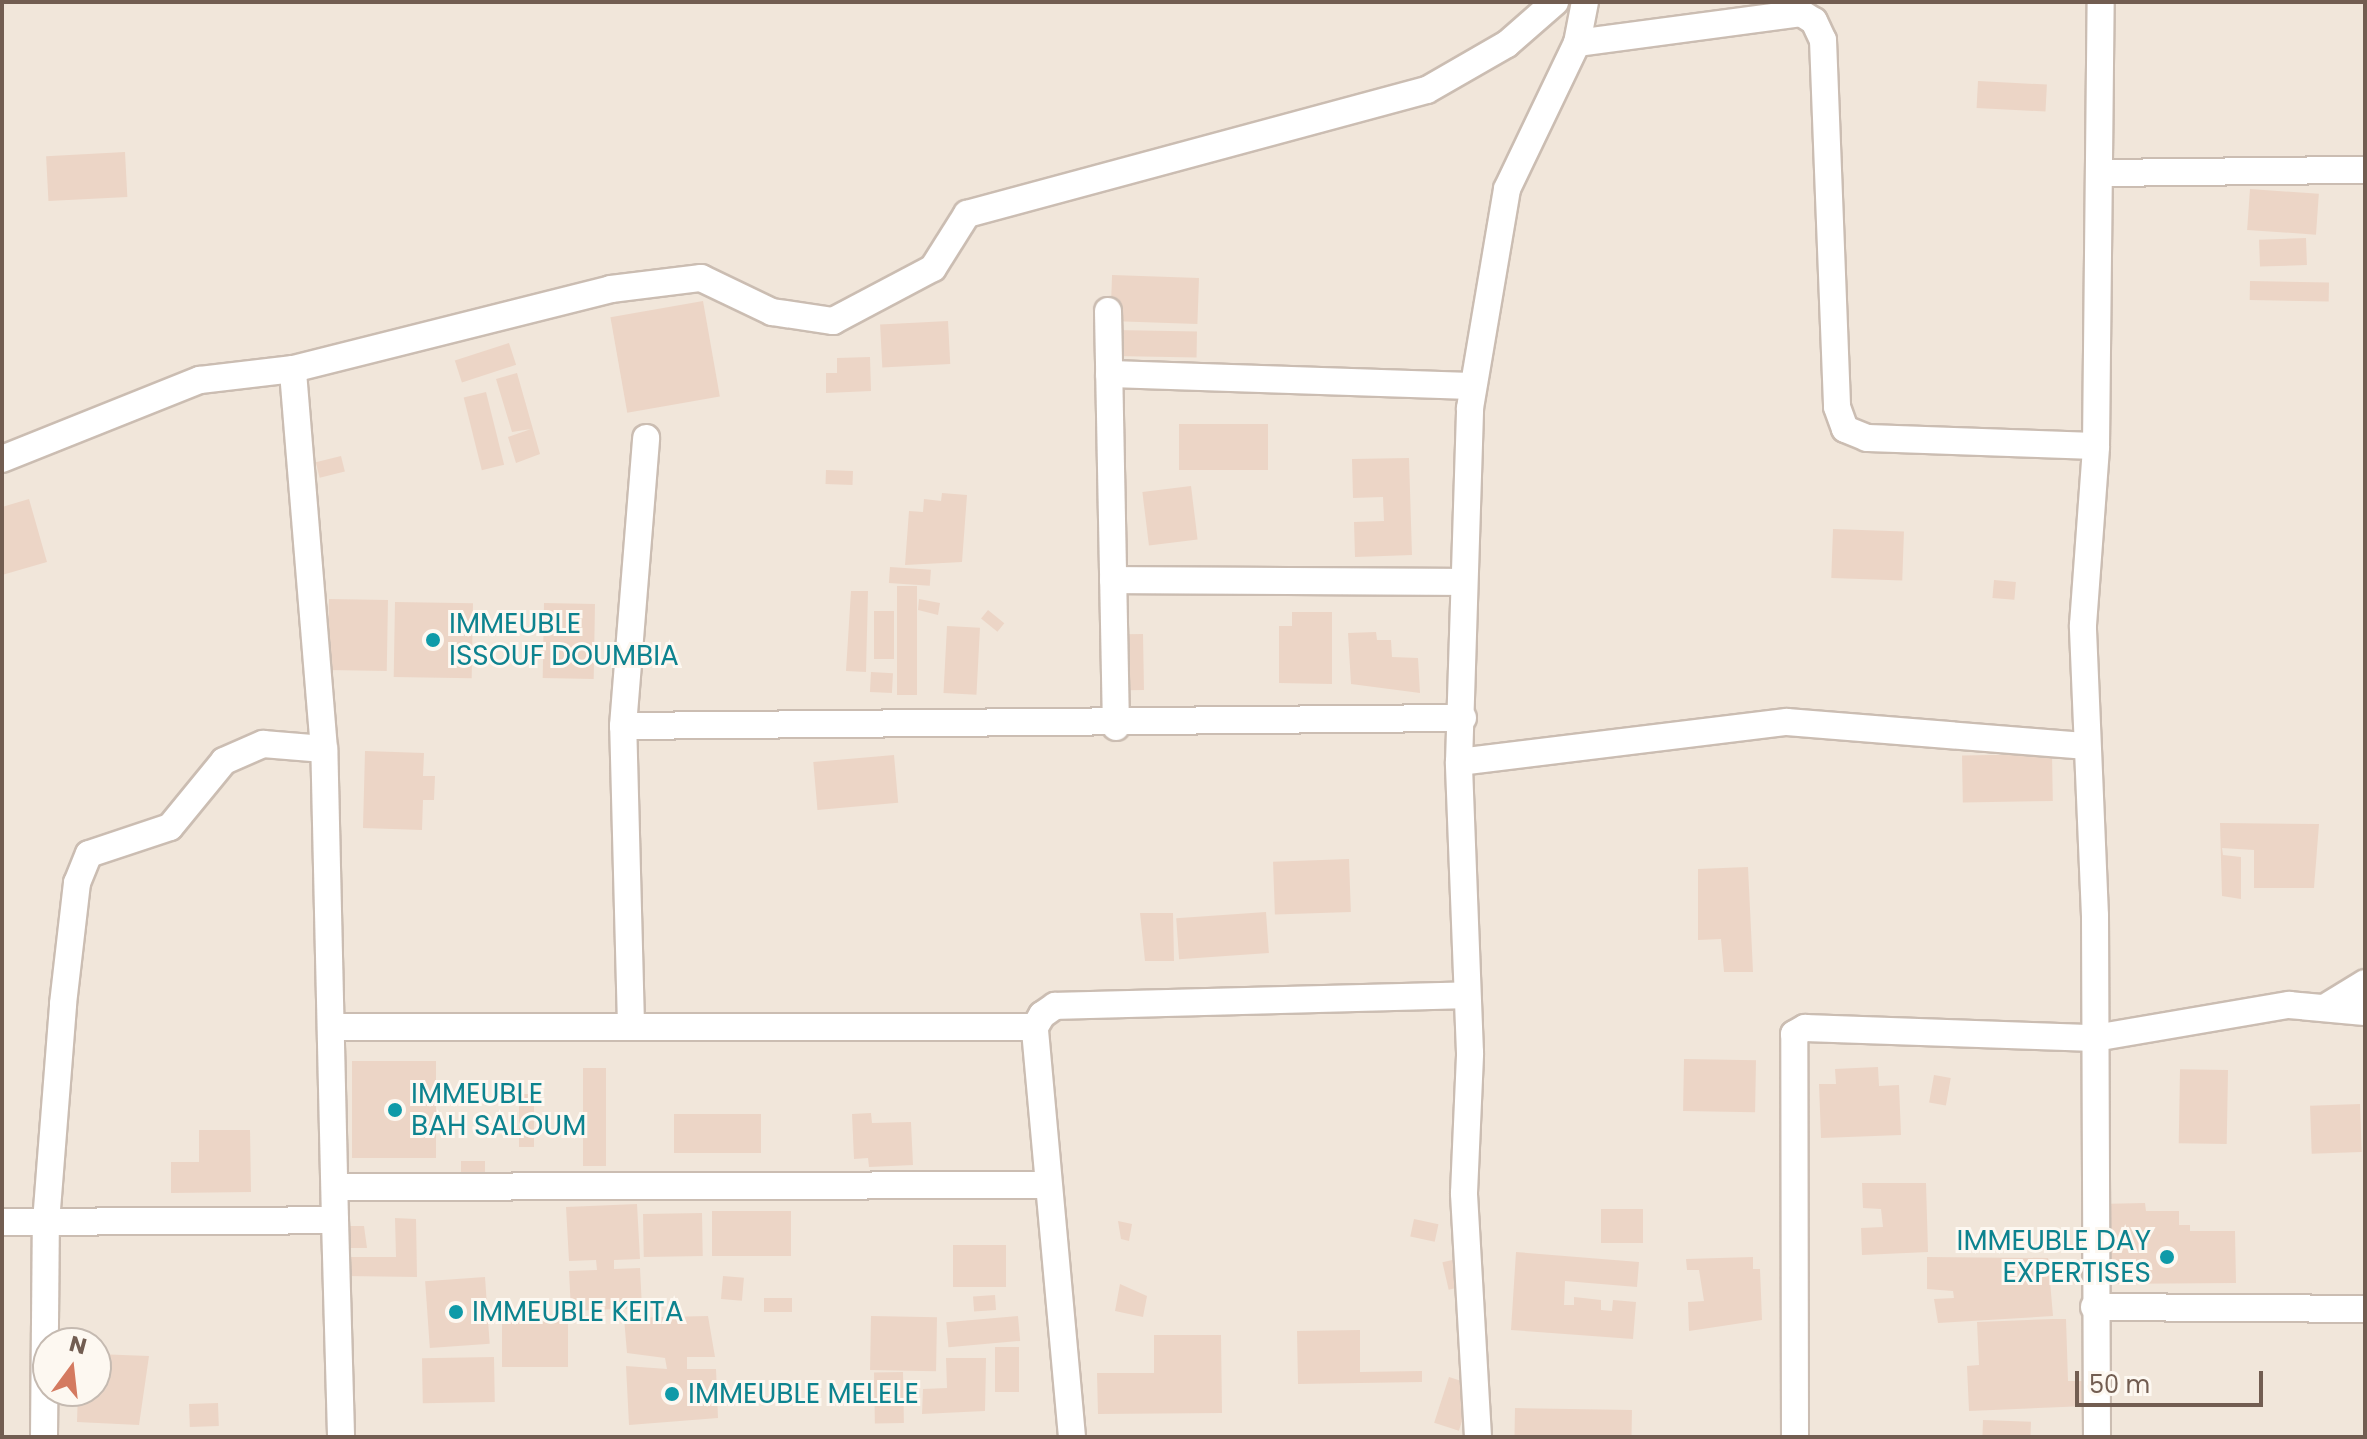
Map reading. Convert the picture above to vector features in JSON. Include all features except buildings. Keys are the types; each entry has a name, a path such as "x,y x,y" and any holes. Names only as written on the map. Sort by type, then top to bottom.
{"street":[{"path":"2,459 200,380 293,369 611,289 701,278 772,312 833,321 933,268 967,214 1427,90 1507,44 1555,2"},
{"path":"1478,1437 1465,1220 1467,995 1459,762 1463,718 1461,582 1473,386 1507,189 1577,43 1585,2"},
{"path":"2097,1437 2095,1038 2084,746 2083,625 2096,446 2103,173 2101,2"},
{"path":"1577,43 1801,13 1814,21 1823,40 1837,407 1845,429 1867,438 2096,446"},
{"path":"2103,173 2365,170"},
{"path":"1108,311 1116,727"},
{"path":"293,369 324,749 335,1027 335,1220 341,1437"},
{"path":"1109,374 1473,386"},
{"path":"631,1025 623,726 646,438"},
{"path":"1113,580 1461,582"},
{"path":"623,726 1116,727 1463,718"},
{"path":"1459,762 1787,722 2084,746"},
{"path":"44,1437 46,1222 63,1004 77,883 89,854 170,827 224,761 263,744 324,749"},
{"path":"2329,1005 2365,983"},
{"path":"335,1027 1035,1027 1055,1006 1467,995"},
{"path":"1795,1437 1794,1034 1805,1028 2095,1038 2289,1005 2329,1005 2365,1012"},
{"path":"1035,1027 1072,1437"},
{"path":"335,1187 1047,1185"},
{"path":"2,1222 335,1220"},
{"path":"2094,1307 2365,1309"}],"shaded area":[{"path":"2,2 2365,2 2365,1437 2,1437"}],"place":[{"name":"IMMEUBLE ISSOUF DOUMBIA","path":"433,640"},
{"name":"IMMEUBLE BAH SALOUM","path":"395,1110"},
{"name":"IMMEUBLE DAY EXPERTISES","path":"2167,1257"},
{"name":"IMMEUBLE KEITA","path":"456,1312"},
{"name":"IMMEUBLE MELELE","path":"672,1394"}]}
